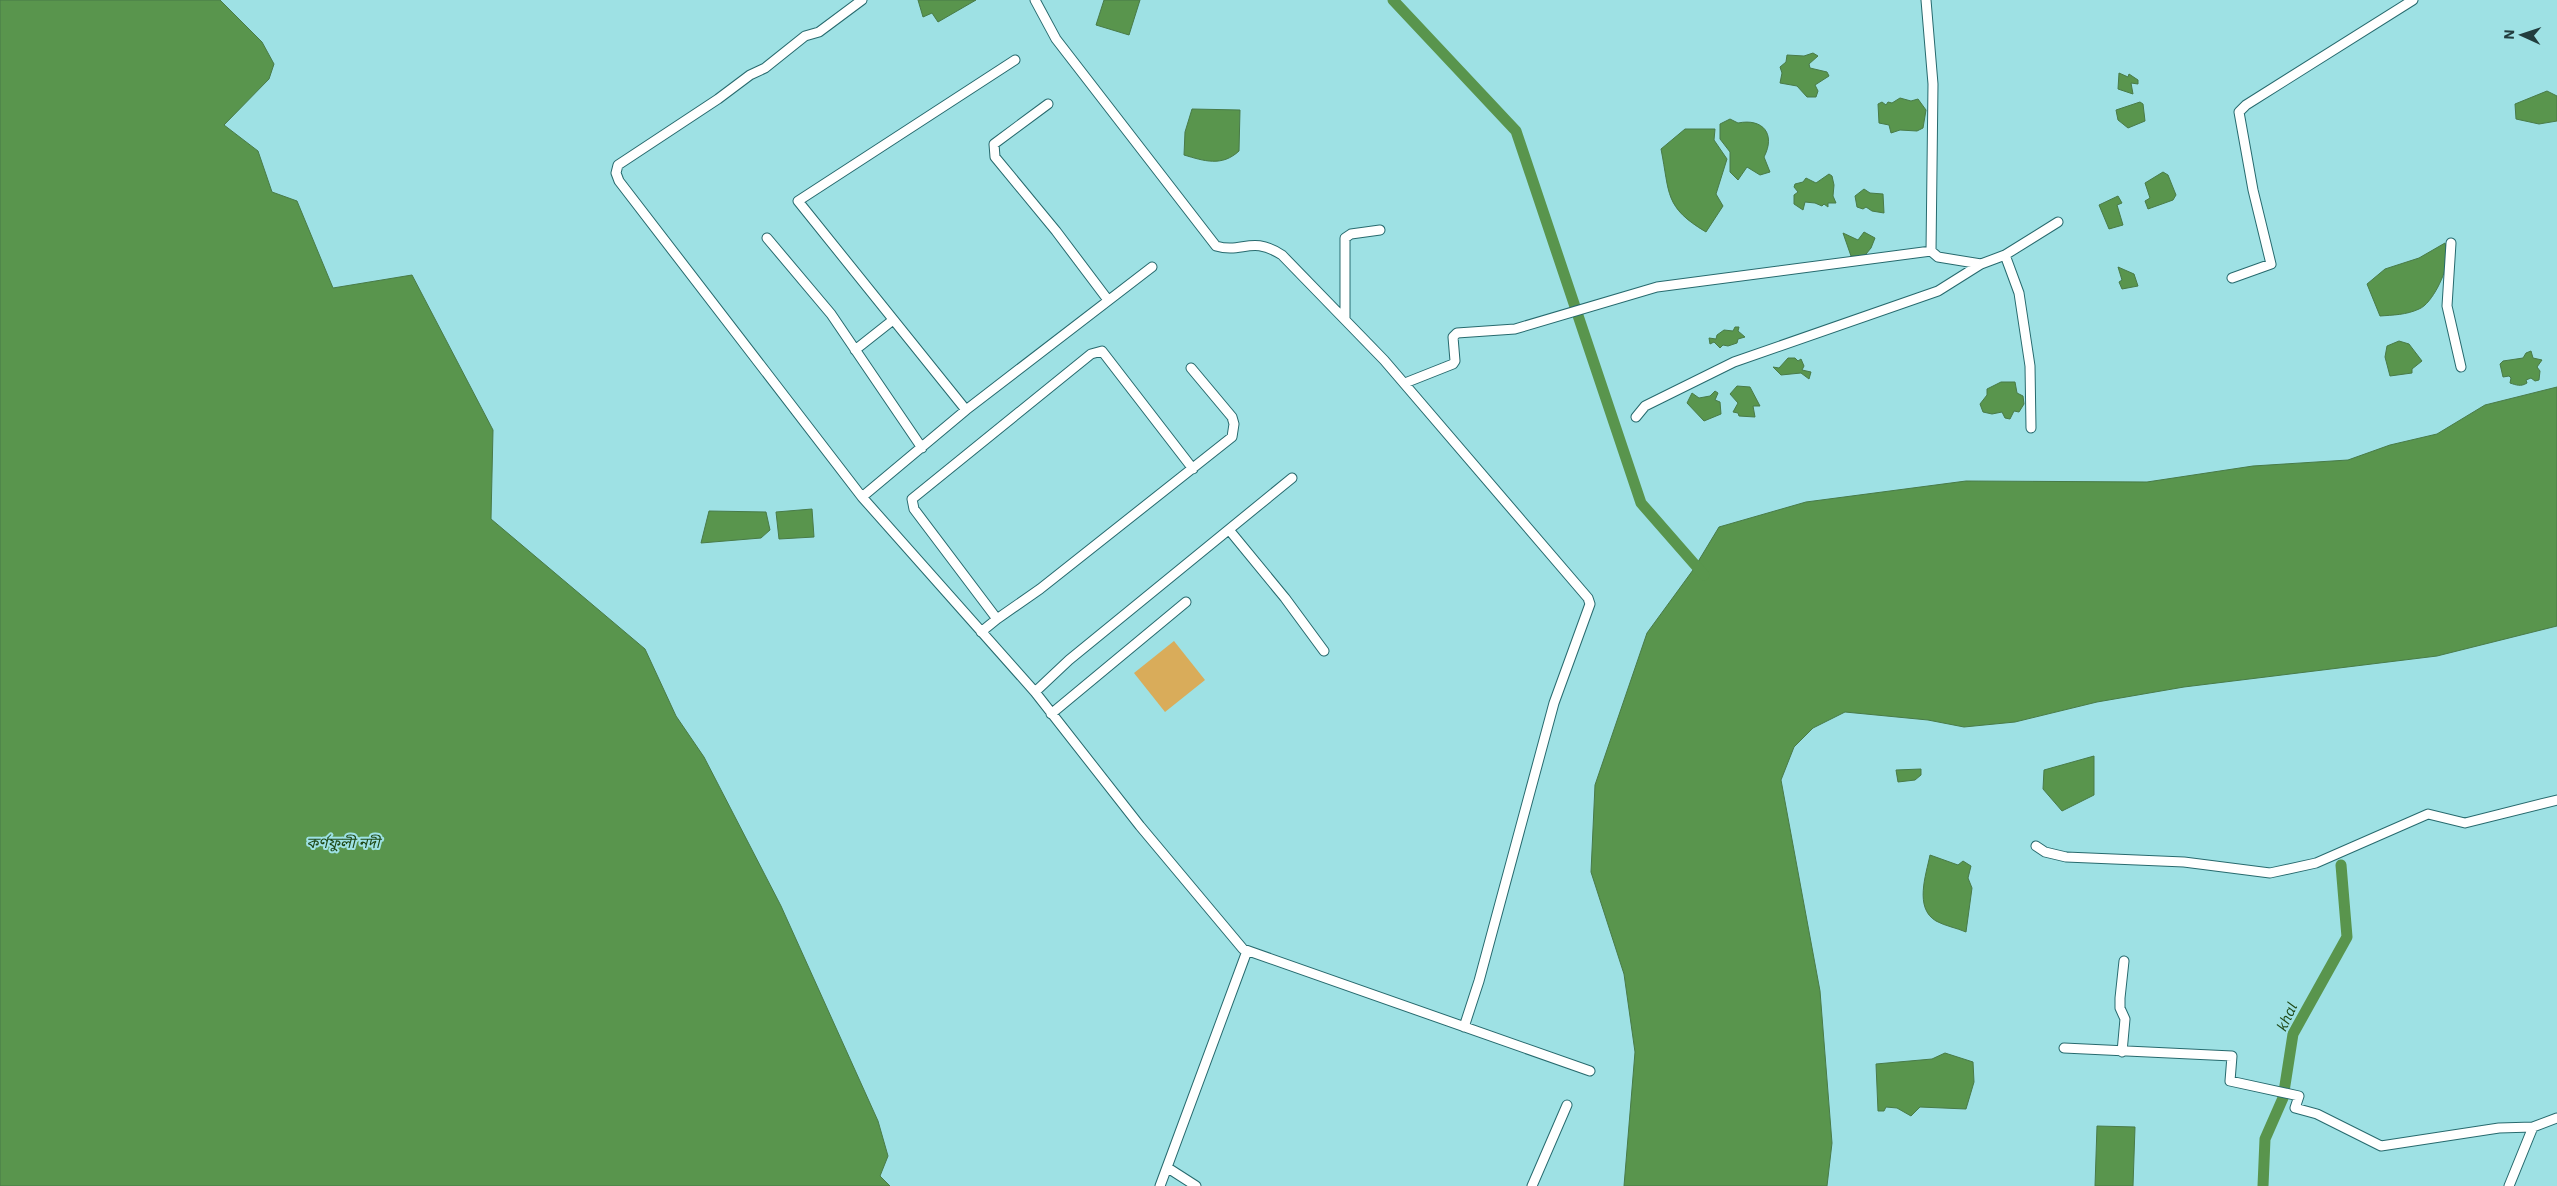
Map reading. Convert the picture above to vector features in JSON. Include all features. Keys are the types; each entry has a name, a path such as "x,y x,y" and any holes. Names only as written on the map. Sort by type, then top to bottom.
{"street":[{"path":"862,0 819,32 805,36 765,68 750,75 718,99 622,162 618,165 616,173 619,181 862,497 1035,692 1140,826 1243,949 1590,1071"},
{"path":"1035,0 1056,39 1216,246 1223,248 1264,245 1282,255 1405,383 1582,592 1590,604 1554,704 1479,981 1464,1027"},
{"path":"1926,0 1933,84 1931,251 1938,258 1981,264"},
{"path":"2232,278 2271,264 2253,190 2239,112 2246,105 2413,0"},
{"path":"966,410 798,201 1014,60"},
{"path":"1048,104 994,144 995,157 1056,231 1108,300"},
{"path":"1636,417 1645,406 1734,362 1938,291 1981,264 2005,255 2058,222"},
{"path":"1345,319 1345,238 1351,234 1380,230"},
{"path":"767,238 830,314 922,448"},
{"path":"2451,243 2447,306 2461,367"},
{"path":"1405,383 1454,363 1453,337 1457,334 1515,329 1656,287 1931,251"},
{"path":"2005,255 2019,293 2030,366 2031,428"},
{"path":"862,497 966,410 1152,267"},
{"path":"855,350 893,320"},
{"path":"997,619 914,509 912,499 1091,354 1102,351 1193,469"},
{"path":"981,632 1040,589 1232,437 1234,424 1232,417 1190,368"},
{"path":"1035,692 1070,660 1230,531 1292,478"},
{"path":"1230,531 1285,598 1324,651"},
{"path":"1051,714 1186,602"},
{"path":"2036,846 2045,852 2066,856 2184,862 2270,873 2316,863 2428,814 2465,823 2557,800"},
{"path":"1160,1186 1247,950"},
{"path":"2122,1052 2125,1019 2120,1008 2120,998 2124,961"},
{"path":"2064,1048 2232,1056 2230,1081 2299,1096 2295,1108 2317,1114 2381,1146 2499,1128 2533,1127 2557,1118"},
{"path":"1532,1186 1567,1105"},
{"path":"2509,1186 2533,1127"},
{"path":"1168,1168 1196,1186"}],"shaded area":[{"path":"1174,641 1205,680 1165,712 1134,673"}],"water":[{"name":"কর্ণফুলী নদী","path":"0,0 220,0 262,42 274,64 269,79 224,125 258,151 272,192 297,201 333,288 412,275 493,430 491,519 645,649 676,716 704,757 781,906 878,1121 888,1156 880,1176 890,1186 0,1186"},
{"path":"918,0 976,0 938,22 932,13 923,17"},
{"path":"1104,0 1140,0 1129,35 1096,25"},
{"path":"1813,53 1818,56 1809,64 1810,68 1827,72 1829,76 1815,85 1818,91 1816,97 1807,97 1797,86 1780,83 1782,73 1780,67 1786,62 1787,55 1804,56"},
{"path":"2119,73 2128,77 2129,74 2138,80 2138,84 2131,83 2133,94 2118,89"},
{"path":"2547,91 2557,96 2557,121 2539,124 2516,119 2515,104"},
{"path":"1900,98 1911,101 1918,99 1926,110 1923,128 1917,131 1900,130 1891,133 1889,125 1879,123 1878,104 1882,102 1886,105 1888,102 1892,103"},
{"path":"2140,102 2143,104 2145,121 2128,128 2118,120 2116,110"},
{"path":"1192,109 1240,110 1239,151 1233,156 1219,161 1206,161 1184,155 1185,132"},
{"path":"1730,119 1738,123 1754,123 1760,125 1765,130 1769,141 1764,157 1770,172 1760,175 1747,167 1738,180 1730,172 1730,152 1720,139 1720,124"},
{"path":"1685,129 1715,129 1714,140 1727,159 1716,194 1723,206 1706,232 1692,223 1676,207 1668,188 1661,149"},
{"path":"2163,172 2168,175 2176,195 2173,200 2148,209 2145,201 2150,198 2145,183"},
{"path":"1829,174 1832,176 1834,185 1833,196 1836,203 1828,203 1828,207 1824,204 1822,206 1805,202 1803,210 1794,204 1794,195 1798,192 1794,187 1795,184 1803,182 1806,178 1816,183"},
{"path":"1864,189 1870,193 1883,194 1884,213 1872,211 1866,207 1863,209 1857,207 1855,196"},
{"path":"2118,196 2122,203 2117,205 2123,225 2109,229 2099,205"},
{"path":"1864,232 1875,238 1866,254 1868,257 1851,256 1843,233 1858,240"},
{"path":"2445,243 2446,265 2438,287 2429,301 2414,311 2380,316 2367,284 2385,269 2419,258"},
{"path":"2118,267 2134,274 2138,286 2122,289 2119,282 2122,280"},
{"path":"1735,327 1739,327 1738,331 1745,337 1738,339 1737,343 1728,346 1723,345 1720,348 1714,342 1710,344 1709,338 1716,339 1717,335 1724,330 1733,331"},
{"path":"2399,341 2409,344 2422,361 2412,369 2412,373 2390,376 2385,357 2387,346"},
{"path":"2531,351 2533,358 2542,360 2537,367 2540,371 2539,380 2535,381 2531,378 2526,380 2527,383 2521,385 2510,383 2511,378 2509,376 2503,377 2500,364 2503,361 2523,358 2526,353"},
{"path":"1788,358 1795,358 1798,361 1801,359 1804,366 1802,370 1811,372 1809,379 1801,373 1781,375 1773,367 1779,368"},
{"path":"2001,382 2015,382 2017,393 2023,396 2024,404 2019,412 2014,411 2010,419 2005,418 2002,412 1992,414 1983,412 1980,404 1987,395 1987,389"},
{"path":"1737,386 1750,387 1760,406 1753,406 1755,417 1739,416 1738,413 1733,412 1738,403 1730,394"},
{"path":"2557,387 2557,626 2437,656 2184,687 2097,702 2015,722 1964,727 1928,720 1845,712 1813,728 1794,747 1781,780 1820,991 1832,1143 1827,1186 1624,1186 1635,1052 1624,974 1591,872 1595,785 1647,633 1693,570 1719,527 1806,502 1966,481 2147,482 2253,466 2348,460 2390,445 2437,434 2485,405"},
{"path":"1715,391 1718,393 1715,400 1720,402 1721,414 1704,421 1687,403 1692,393 1699,398 1710,396"},
{"path":"812,509 814,537 779,539 776,512"},
{"path":"709,511 766,512 770,530 761,538 701,543"},
{"path":"2094,756 2094,795 2062,811 2043,789 2044,770"},
{"path":"1921,769 1921,775 1915,780 1898,782 1896,770"},
{"path":"1930,855 1958,865 1963,861 1971,866 1968,878 1972,888 1966,932 1936,921 1925,908 1923,891"},
{"path":"1945,1053 1973,1062 1974,1082 1966,1109 1920,1107 1911,1116 1897,1108 1886,1107 1884,1111 1878,1111 1876,1064 1932,1059"},
{"path":"2097,1126 2135,1127 2133,1186 2095,1186"}],"waterway":[{"path":"1393,0 1516,131 1641,503 1704,575"},
{"name":"khal","path":"2263,1186 2265,1139 2283,1098 2293,1034 2347,937 2341,865"}]}
